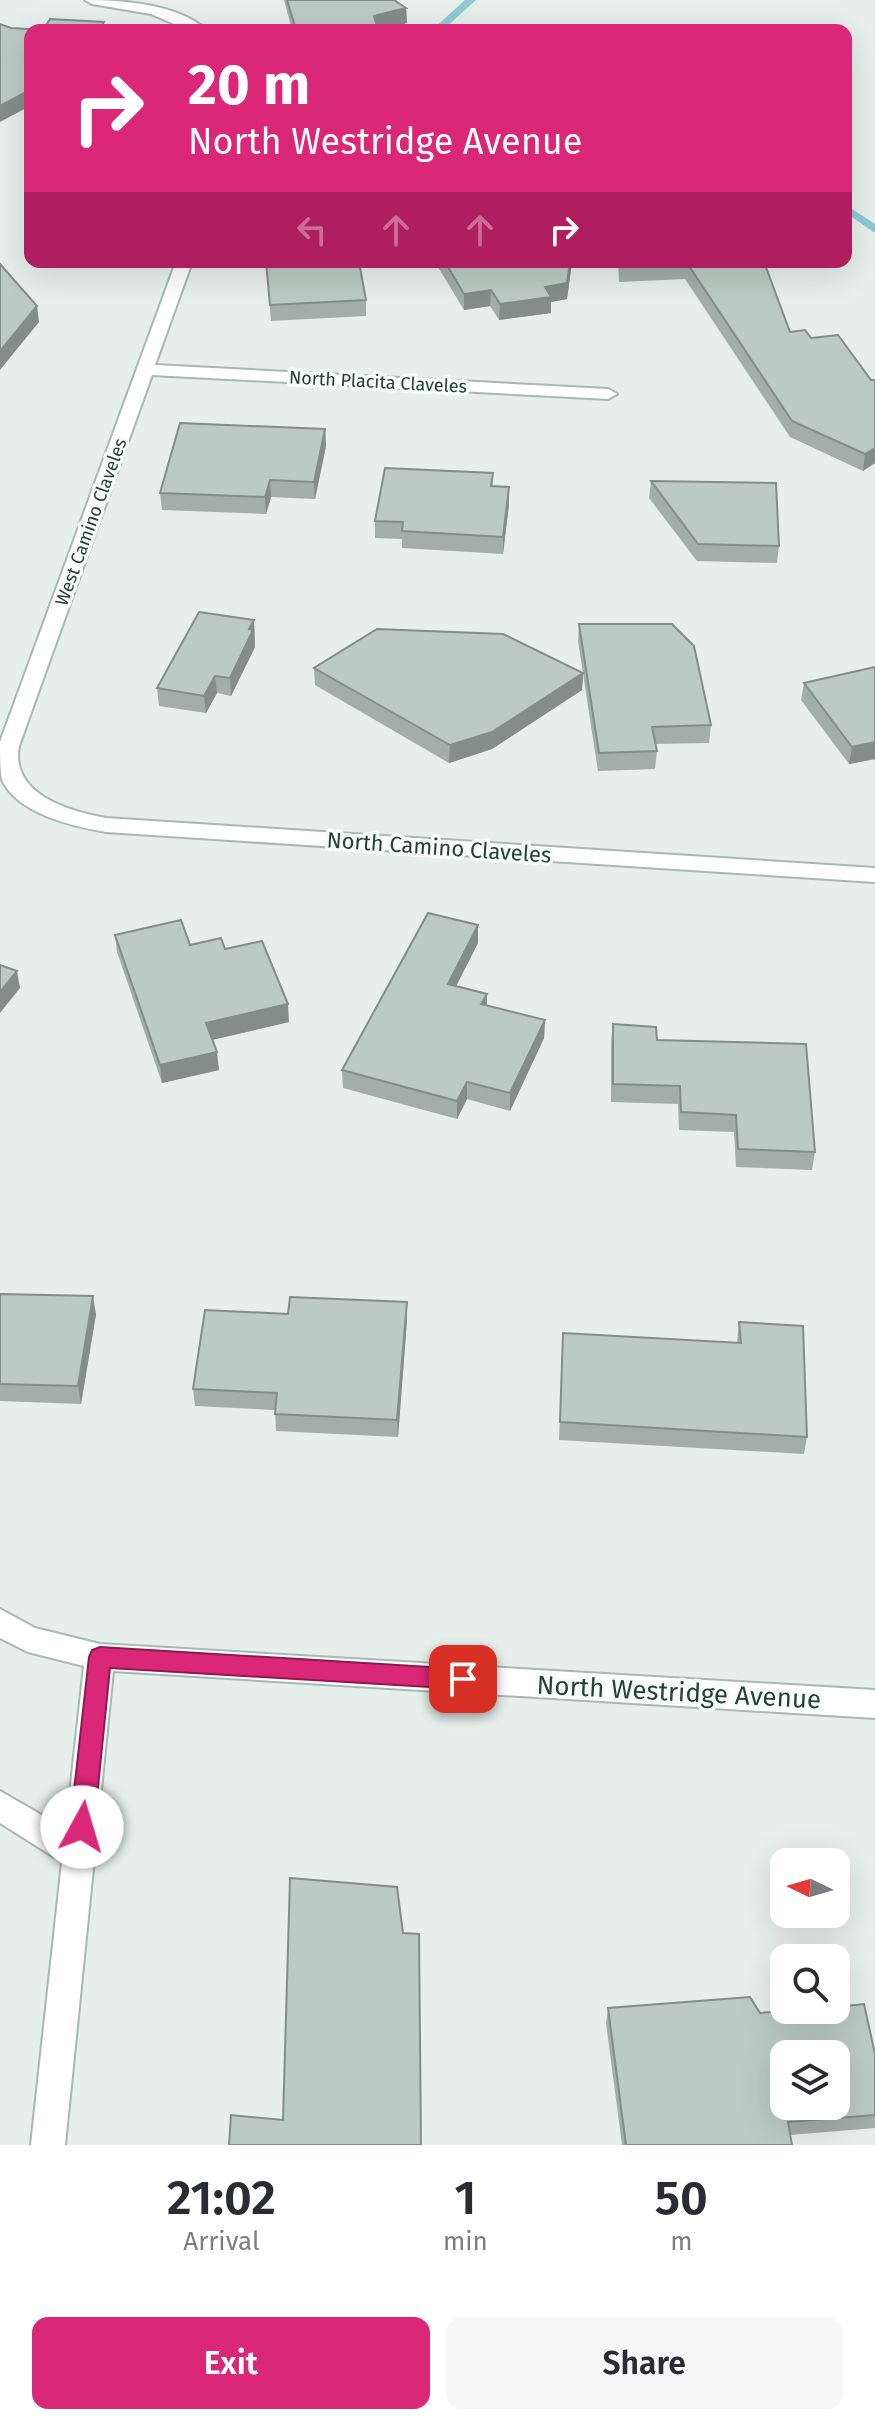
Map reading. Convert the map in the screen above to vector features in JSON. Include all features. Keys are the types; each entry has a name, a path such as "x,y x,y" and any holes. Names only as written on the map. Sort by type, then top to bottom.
{"street":[{"path":"92,0 154,10 186,24"},
{"name":"West Camino Claveles","path":"11,787 7,767 9,746 182,268"},
{"name":"North Placita Claveles","path":"147,370 608,394"},
{"name":"North Camino Claveles","path":"11,787 49,809 80,821 106,825 875,875"},
{"name":"North Westridge Avenue","path":"0,1622 28,1639 100,1657 875,1704"},
{"path":"48,2145 100,1657"},
{"path":"0,1806 79,1855"}],"building":[{"path":"287,0 394,0 406,8 374,16 376,24 294,24"},
{"path":"50,19 103,24 47,24"},
{"path":"0,24 24,29 24,93 0,106"},
{"path":"0,264 37,306 0,351"},
{"path":"267,268 360,268 366,300 270,305"},
{"path":"449,268 569,268 567,283 545,287 551,297 500,304 491,290 464,294"},
{"path":"690,268 766,268 790,332 805,330 811,338 838,335 871,380 875,380 875,448 865,454 792,421"},
{"path":"180,423 325,429 314,482 270,480 265,497 160,493"},
{"path":"385,468 493,473 491,486 509,487 503,537 402,531 403,522 375,521"},
{"path":"651,481 776,483 779,546 698,544"},
{"path":"199,612 254,620 249,629 253,630 230,678 215,676 204,696 157,688"},
{"path":"579,624 672,624 694,646 711,725 652,727 657,751 599,753"},
{"path":"377,629 503,634 583,673 492,732 450,745 314,668"},
{"path":"875,667 875,742 852,747 804,683"},
{"path":"428,913 478,925 448,984 487,994 481,1004 545,1020 510,1093 467,1082 457,1101 342,1070"},
{"path":"181,920 190,945 221,938 225,949 262,941 288,1004 206,1023 217,1052 160,1065 115,935"},
{"path":"0,965 17,971 0,992"},
{"path":"613,1024 656,1027 657,1040 806,1044 815,1152 738,1149 736,1115 681,1112 680,1086 613,1084"},
{"path":"0,1294 93,1296 78,1386 0,1384"},
{"path":"290,1297 407,1302 397,1420 275,1414 277,1393 193,1389 205,1310 288,1314"},
{"path":"739,1322 803,1326 807,1437 560,1422 563,1333 741,1343"},
{"path":"290,1878 397,1887 403,1933 419,1934 421,2145 229,2145 231,2115 283,2120"},
{"path":"750,1997 760,2013 770,2012 770,2024 850,2024 850,2006 864,2004 875,2054 875,2115 850,2117 850,2040 770,2040 770,2120 813,2120 788,2122 792,2145 626,2145 608,2008"}],"waterway":[{"path":"444,24 471,0"},
{"path":"852,212 875,229"}],"route":[{"path":"82,1827 100,1657 463,1679"}]}
